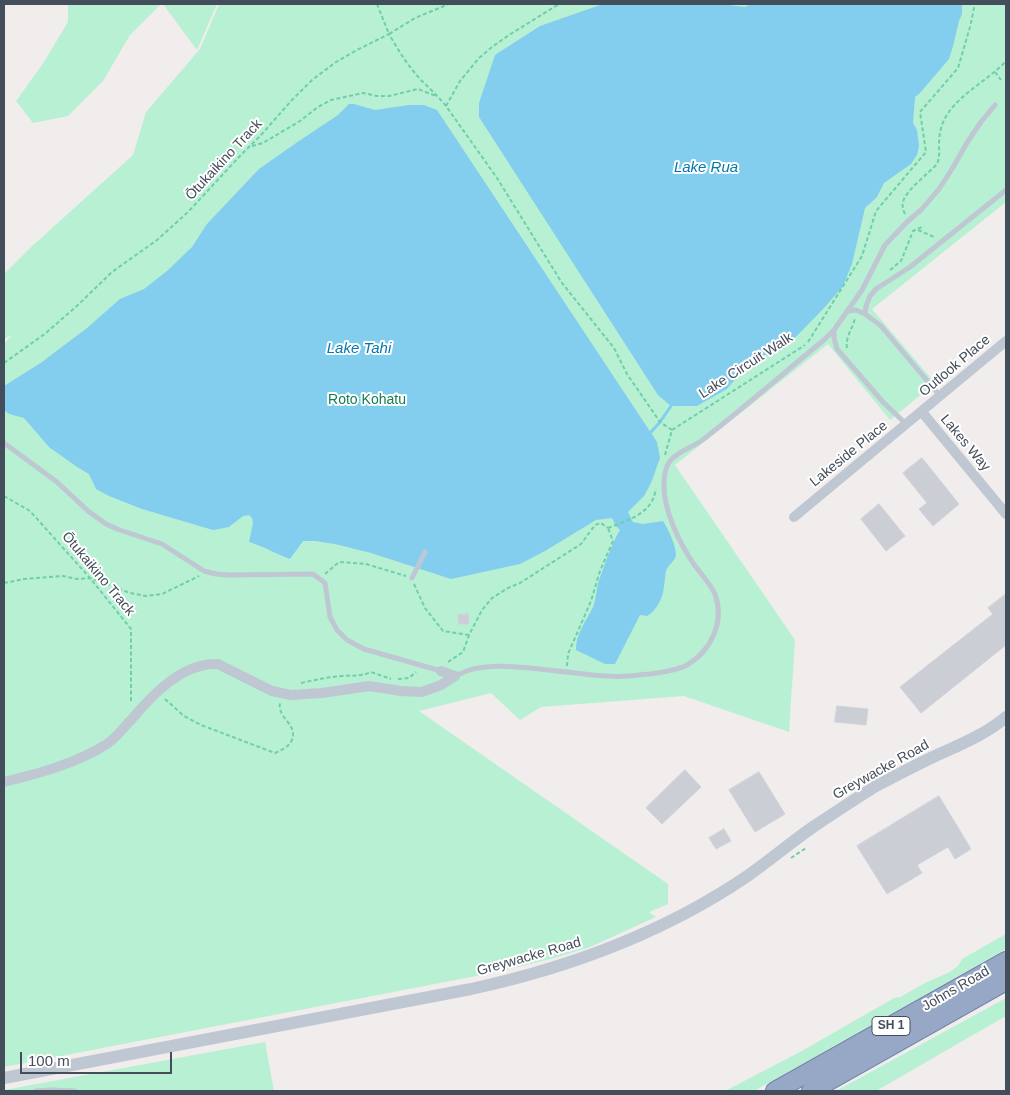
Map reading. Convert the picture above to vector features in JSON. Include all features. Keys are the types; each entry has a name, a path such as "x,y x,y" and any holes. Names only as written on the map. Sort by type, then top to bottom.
{"highway":[{"name":"Johns Road","path":"775,1091 1006,961"},
{"name":"Johns Road","path":"811,1091 1006,981"},
{"name":"SH 1","path":"923,1028 1006,986"}],"street":[{"name":"Outlook Place","path":"922,412 1006,341"},
{"name":"Lakeside Place","path":"794,517 922,412"},
{"name":"Lakes Way","path":"922,412 1006,514"},
{"path":"4,782 52,769 91,753 120,733 157,692 182,673 200,666 218,664 263,688 281,693 307,695 369,686 422,692 441,685 455,676"},
{"path":"441,671 455,676"},
{"name":"Greywacke Road","path":"4,1078 471,989 505,982 567,964 627,940 684,913 745,877 844,806 904,771 981,734 1006,717"}],"lane":[{"path":"455,676 468,670 493,667 626,676 668,671 685,666 698,658 709,646 715,632 718,610 715,594 684,549 673,524 665,497 666,470 669,462 675,456 704,439 834,330 870,276 885,245 907,222 922,210 939,189 968,141 995,105"},
{"path":"866,314 866,306 870,296 876,289 910,267 1006,190"},
{"path":"848,311 856,310 866,314 881,326 940,396"},
{"path":"834,330 834,338 838,349 883,402 906,424"},
{"path":"4,443 57,482 88,511 106,524 162,544 207,572 229,575 313,574 325,583 330,617 337,630 347,640 364,650 441,671"},
{"path":"412,578 425,552"},
{"path":"36,1091 75,1091"}],"path":[{"path":"377,4 388,34 405,60 446,106 497,178 562,283 614,348 628,374 660,422 672,430 664,458"},
{"name":"Ōtukaikino Track","path":"4,362 46,333 112,272 157,240 188,212 312,80 336,62 357,50 415,18 449,4"},
{"path":"446,106 460,82 479,58 509,35 559,4"},
{"name":"Lake Circuit Walk","path":"672,430 808,343 862,256 876,210 926,152 920,112 958,68 974,4"},
{"path":"907,218 902,204 904,199 937,164 940,135 946,116 951,108 1006,61"},
{"path":"995,72 1001,80"},
{"path":"250,147 263,143 331,100 363,93 390,96 418,89 439,97"},
{"path":"886,273 901,262 913,231 924,226"},
{"path":"916,229 938,239"},
{"path":"848,352 846,342 854,323"},
{"path":"608,528 634,517 644,510 652,501 656,488"},
{"name":"Ōtukaikino Track","path":"4,496 30,510 90,578 131,629 132,719"},
{"path":"441,671 444,666 463,652 469,635 482,610 492,598 520,583 581,544 595,526 602,523 608,528 612,541 595,584 591,602 568,654 566,672"},
{"path":"320,579 339,562 366,564 412,578 425,608 443,631 469,635"},
{"path":"4,583 63,576 77,579 90,578 146,596 162,594 207,572"},
{"path":"298,684 345,676 364,675 371,672 400,680 409,678 425,666"},
{"path":"157,692 184,716 201,725 274,753 289,745 293,738 293,729 279,709 281,693"},
{"path":"788,861 808,846"}],"green space":[{"path":"68,4 161,4 130,35 103,81 68,116 33,123 16,101 42,65 68,22"},
{"path":"163,4 217,4 197,50"},
{"name":"Roto Kohatu","path":"219,4 1006,4 1006,202 872,309 935,383 890,420 828,344 675,465 795,640 789,732 684,696 541,707 520,720 491,693 419,711 668,884 668,904 649,912 656,917 590,947 497,972 4,1067 4,344 12,335 4,339 4,274 133,155 146,112 200,49"},
{"path":"1006,934 1006,949 754,1091 725,1091 800,1052 894,998 900,997 950,972 958,966 962,959"},
{"path":"1006,998 1006,1016 876,1091 836,1091"},
{"path":"265,1042 274,1091 4,1091 4,1090"}],"water":[{"name":"Lake Rua","path":"603,4 720,4 745,7 751,4 962,4 962,14 949,59 915,97 913,123 917,130 919,146 917,155 911,164 884,183 877,197 865,208 852,264 843,286 785,348 751,360 727,389 697,406 671,406 658,395 479,117 479,103 495,55 540,26"},
{"name":"Lake Tahi","path":"349,104 375,110 409,105 424,105 437,110 657,442 660,458 651,483 644,496 628,512 633,522 643,524 663,521 673,541 676,556 666,571 659,603 647,616 640,615 615,664 605,664 576,650 579,633 595,602 602,571 620,530 612,518 596,520 520,564 451,579 371,553 315,541 303,541 290,559 249,542 253,523 249,515 243,516 229,527 213,530 142,509 109,496 96,489 89,474 49,447 24,418 9,414 4,410 4,386 42,362 87,328 120,299 144,289 167,271 192,247 207,224 259,169 338,115"}],"building":[{"path":"922,458 959,504 933,526 919,509 927,503 903,473"},
{"path":"879,504 905,536 886,551 861,519"},
{"path":"1006,594 1006,645 921,713 900,687 993,614 988,608"},
{"path":"468,614 469,624 459,624 458,615"},
{"path":"837,706 868,709 866,725 835,722"},
{"path":"685,770 701,787 662,824 646,808"},
{"path":"759,772 785,814 755,832 729,790"},
{"path":"939,796 971,849 955,859 948,847 917,865 922,873 887,894 857,846"},
{"path":"724,829 731,841 716,849 709,838"}],"waterway":[{"path":"651,432 671,406"}]}
